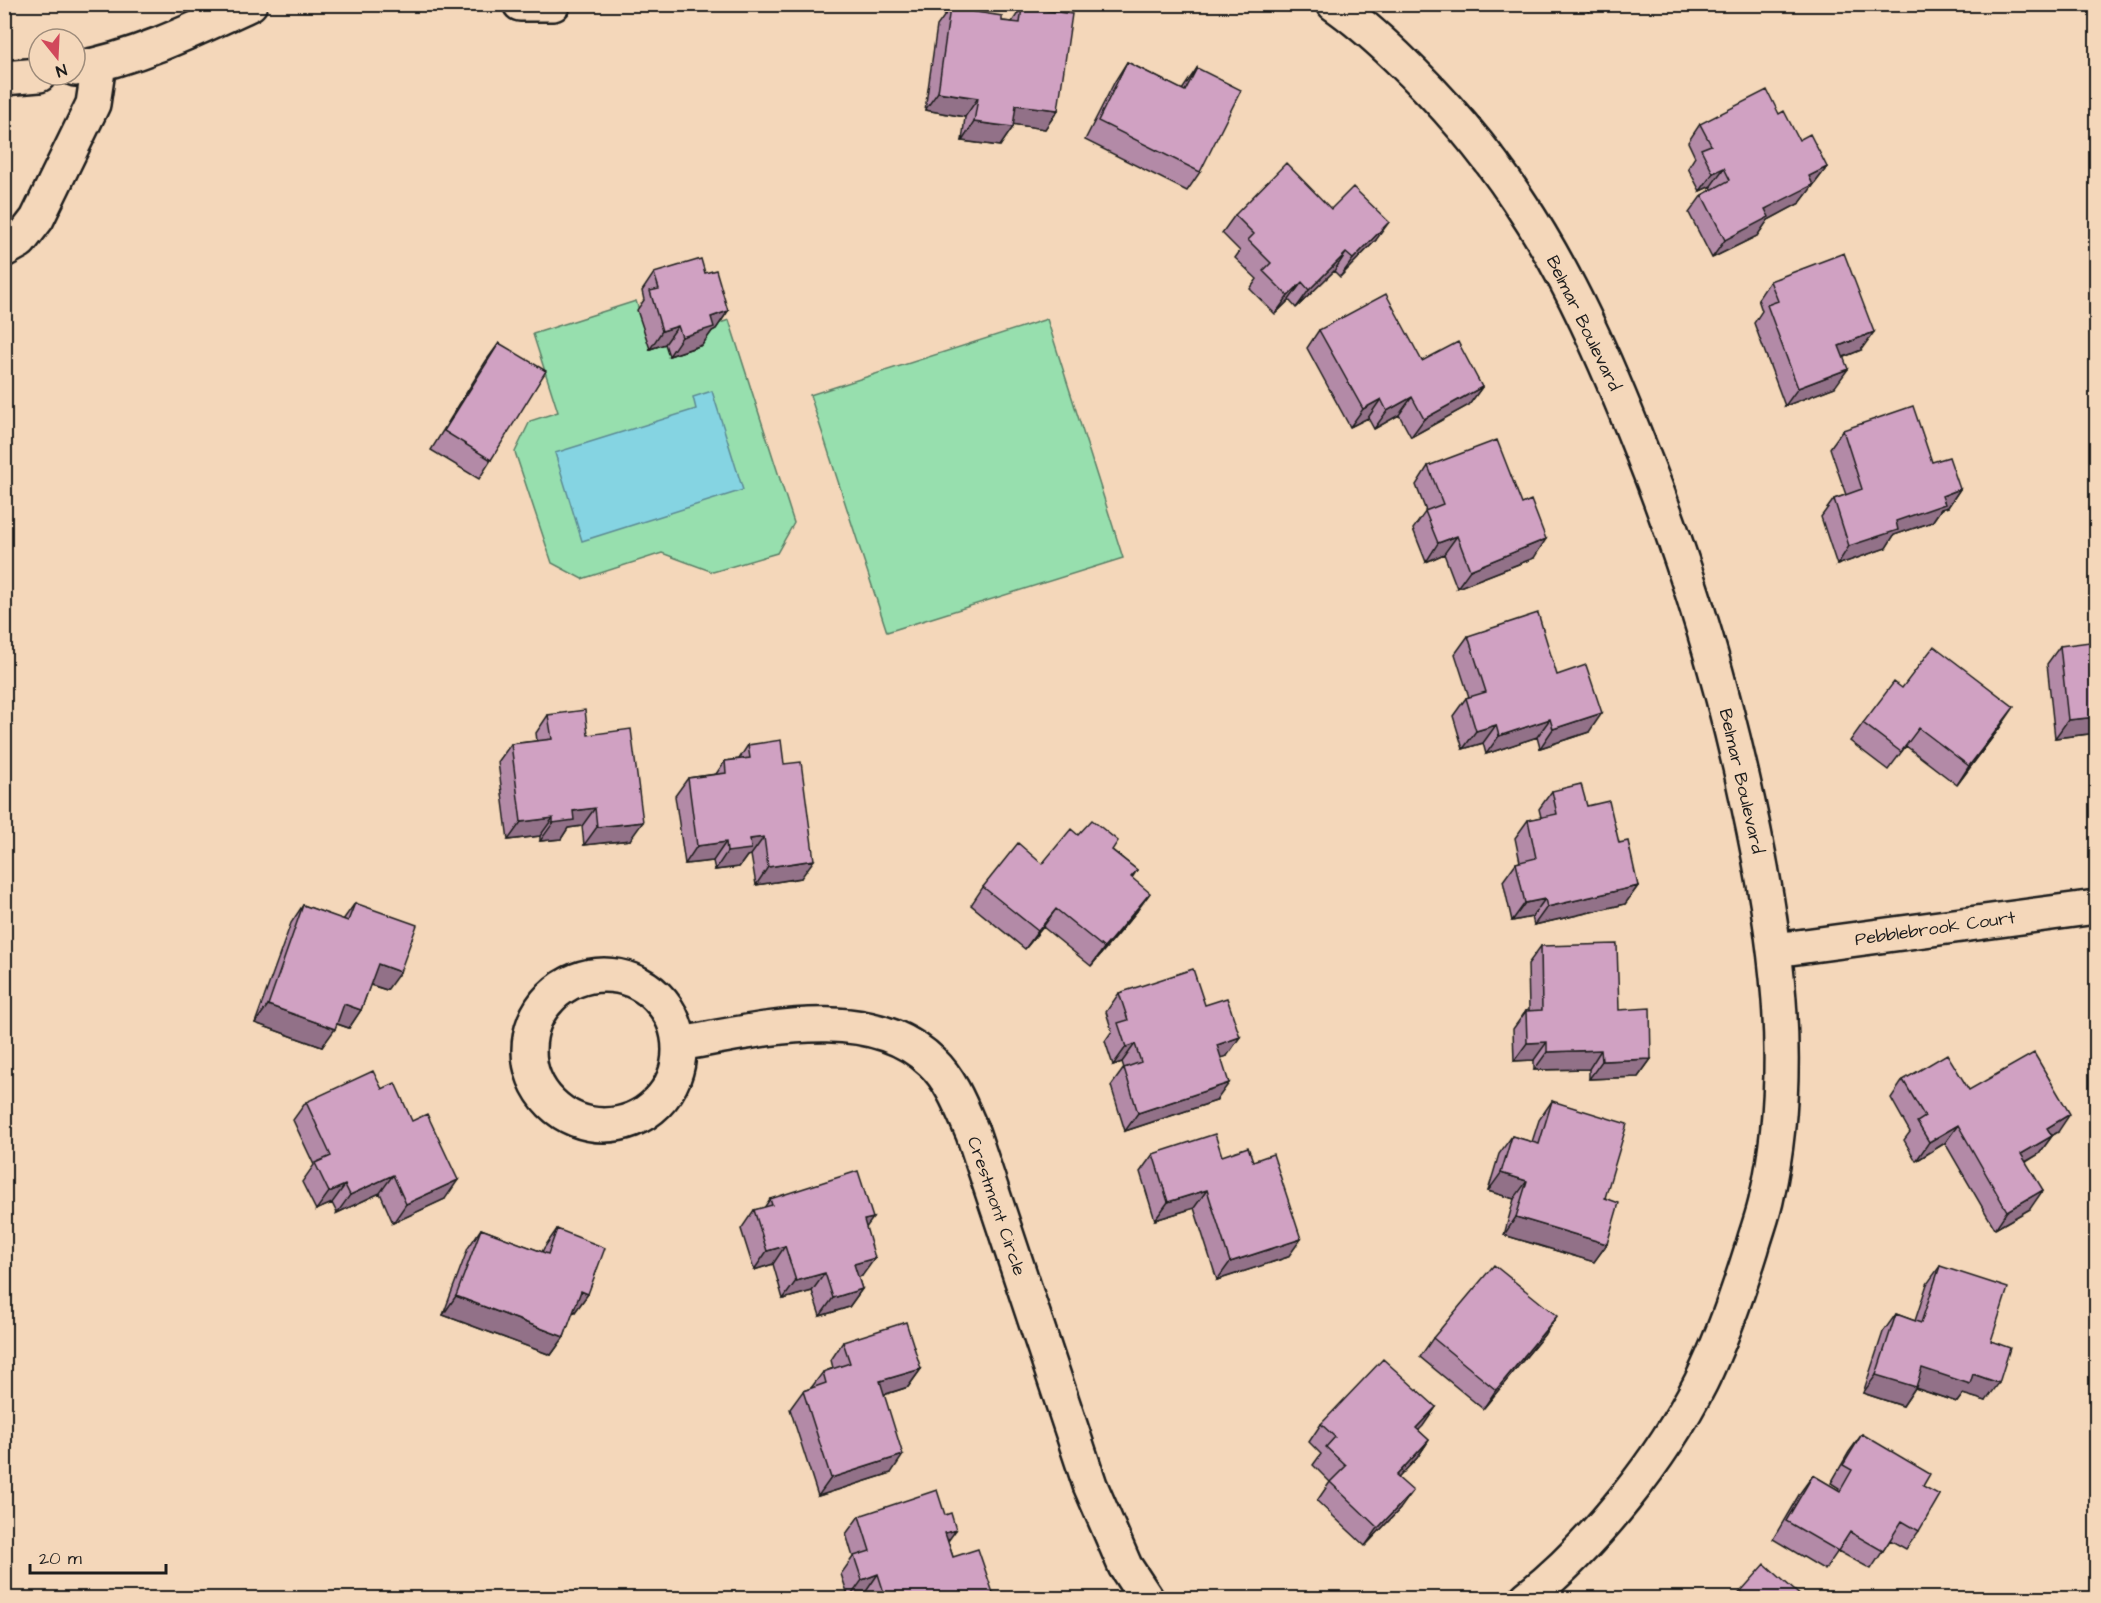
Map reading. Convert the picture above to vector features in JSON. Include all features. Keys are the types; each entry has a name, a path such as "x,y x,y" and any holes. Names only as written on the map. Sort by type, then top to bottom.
{"street":[{"path":"4,250 20,241 37,219 93,104 87,66 186,34 250,4"},
{"path":"520,4 553,4"},
{"name":"Belmar Boulevard","path":"1354,10 1474,138 1519,200 1557,264 1622,400 1679,552 1713,659 1736,744 1758,849 1774,950 1782,1036 1778,1120 1767,1196 1739,1290 1701,1382 1667,1439 1636,1484 1592,1536 1527,1599"},
{"path":"4,78 27,76"},
{"name":"Pebblebrook Court","path":"1774,950 2097,907"},
{"path":"598,975 618,976 636,982 653,993 666,1007 675,1025 680,1044 673,1083 662,1099 647,1112 630,1121 610,1126 590,1125 571,1119 555,1108 542,1093 533,1077 528,1057 529,1037 535,1018 546,1002 561,988 578,979 598,975"},
{"name":"Crestmont Circle","path":"680,1044 808,1024 838,1025 877,1031 904,1042 932,1062 955,1093 973,1134 1090,1485 1125,1566 1146,1599"}],"green space":[{"path":"636,301 651,346 729,320 794,523 777,553 713,572 662,553 582,579 552,563 515,452 530,421 558,412 533,334"},
{"path":"1047,319 1123,558 887,632 810,395"}],"water":[{"path":"712,391 743,490 582,541 555,453 696,409 693,397"}],"building":[{"path":"1022,7 1072,14 1058,110 1016,105 1013,127 974,122 978,98 938,92 950,8 1002,16 1002,21 1020,23"},
{"path":"1127,62 1185,91 1197,68 1241,90 1200,172 1098,121"},
{"path":"1767,90 1779,114 1784,111 1799,140 1810,134 1827,167 1809,176 1813,185 1765,209 1769,217 1725,240 1702,195 1730,180 1724,168 1713,173 1701,149 1711,145 1700,124"},
{"path":"1286,163 1331,209 1353,187 1389,222 1353,259 1346,253 1309,290 1302,282 1288,296 1263,271 1271,263 1248,240 1254,234 1235,215"},
{"path":"1844,253 1874,332 1839,346 1848,369 1798,388 1767,305 1778,301 1770,281"},
{"path":"701,259 705,273 716,270 728,311 711,317 714,327 682,337 678,326 662,331 650,291 659,289 654,273"},
{"path":"1386,294 1422,361 1458,342 1482,387 1424,419 1412,397 1387,411 1381,399 1363,409 1319,330"},
{"path":"499,343 546,371 491,460 444,431"},
{"path":"1913,406 1932,462 1949,457 1960,489 1942,496 1945,504 1896,521 1898,530 1849,546 1834,499 1862,489 1843,430"},
{"path":"1497,440 1522,504 1531,500 1546,539 1470,570 1457,536 1438,543 1425,511 1443,504 1428,466"},
{"path":"1538,613 1557,675 1586,665 1602,713 1553,729 1550,719 1499,736 1496,725 1476,731 1466,698 1486,692 1468,636"},
{"path":"2097,641 2097,717 2068,720 2060,646"},
{"path":"1934,646 2014,707 1969,766 1919,728 1901,752 1863,723 1894,682 1902,688"},
{"path":"585,710 588,735 631,729 643,822 597,827 595,808 573,811 574,820 553,823 553,818 521,822 511,744 552,739 548,715"},
{"path":"781,740 784,764 801,762 814,860 768,867 764,837 750,839 751,849 727,852 726,842 697,846 688,778 726,773 725,761 750,758 748,745"},
{"path":"1581,784 1587,806 1609,801 1619,843 1628,841 1638,886 1547,907 1545,899 1525,903 1516,863 1536,858 1528,820 1557,814 1552,791"},
{"path":"1092,820 1118,841 1112,850 1137,870 1131,877 1150,893 1104,948 1056,909 1038,931 983,887 1018,843 1042,864 1071,829 1078,835"},
{"path":"355,903 417,925 400,972 378,964 361,1010 344,1004 335,1029 268,1005 303,905 348,921"},
{"path":"1617,944 1619,1010 1650,1008 1651,1059 1602,1061 1601,1050 1547,1052 1547,1042 1527,1043 1526,1011 1542,1010 1541,946"},
{"path":"1193,969 1205,1005 1227,998 1240,1037 1217,1045 1229,1083 1138,1113 1124,1068 1141,1062 1135,1044 1126,1047 1118,1023 1128,1020 1119,993"},
{"path":"2034,1053 2070,1114 2047,1128 2052,1136 2021,1154 2043,1190 2007,1211 1958,1125 1929,1142 1917,1122 1925,1117 1903,1080 1947,1054 1969,1090"},
{"path":"373,1071 382,1089 395,1083 412,1121 427,1114 458,1180 406,1204 393,1175 350,1195 345,1185 329,1192 315,1163 331,1156 306,1102"},
{"path":"1552,1101 1627,1124 1605,1198 1619,1203 1607,1244 1516,1217 1527,1181 1501,1173 1512,1136 1539,1144"},
{"path":"1215,1134 1222,1156 1248,1147 1253,1161 1273,1154 1301,1239 1230,1262 1207,1190 1168,1202 1153,1154"},
{"path":"858,1171 873,1218 864,1220 875,1258 854,1264 862,1289 833,1298 825,1273 796,1281 785,1246 767,1251 754,1210 772,1205 770,1199"},
{"path":"481,1229 548,1254 557,1229 605,1248 588,1294 581,1291 564,1337 456,1296"},
{"path":"1494,1265 1557,1316 1496,1390 1433,1338"},
{"path":"1940,1266 2008,1288 1991,1341 2010,1348 1999,1383 1973,1374 1970,1384 1922,1368 1916,1387 1876,1375 1896,1314 1921,1323"},
{"path":"906,1322 921,1369 880,1381 903,1455 831,1478 803,1391 826,1383 823,1372 850,1363 843,1342"},
{"path":"1383,1359 1436,1407 1416,1428 1429,1440 1396,1476 1413,1491 1378,1528 1330,1482 1346,1466 1326,1447 1335,1437 1321,1424"},
{"path":"1862,1434 1930,1474 1923,1486 1940,1495 1919,1531 1902,1521 1883,1551 1850,1532 1838,1551 1786,1521 1813,1475 1840,1491 1852,1470 1843,1465"},
{"path":"937,1490 945,1515 951,1513 956,1530 945,1533 953,1557 978,1549 993,1593 978,1599 886,1599 878,1574 862,1580 854,1556 870,1551 859,1516"},
{"path":"1765,1564 1804,1599 1734,1599"}]}
